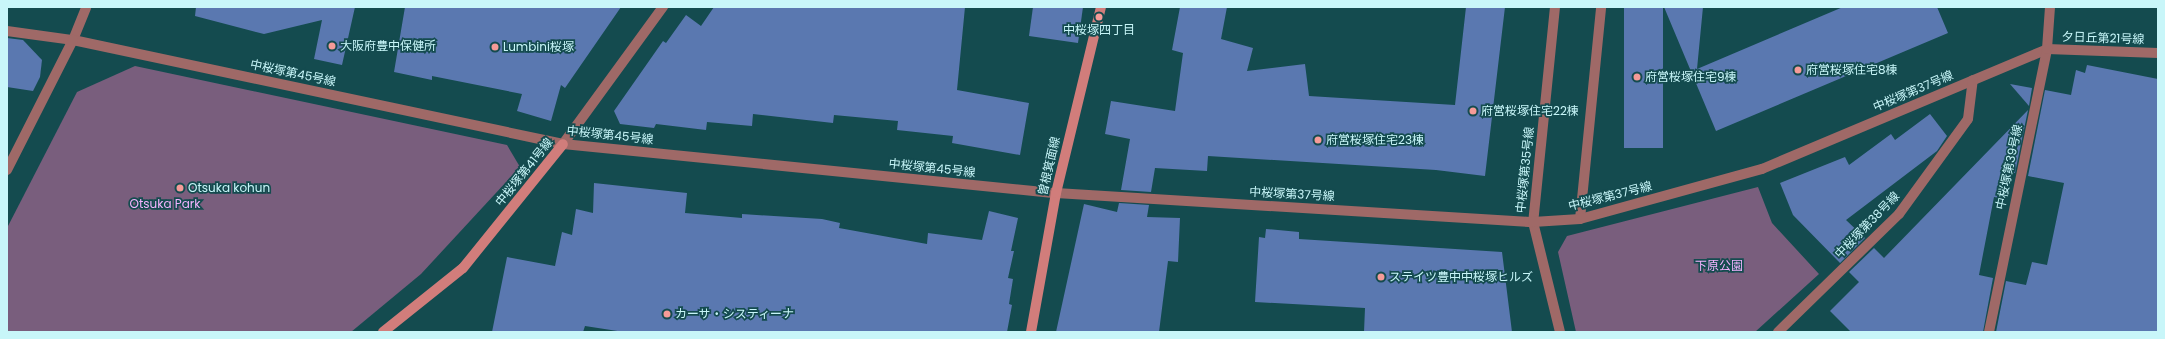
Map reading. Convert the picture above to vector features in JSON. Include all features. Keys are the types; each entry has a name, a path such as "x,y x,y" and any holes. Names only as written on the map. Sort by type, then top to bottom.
{"street":[{"path":"7,170 74,40 86,7"},
{"name":"中桜塚第41号線","path":"384,332 463,268 563,144 663,7"},
{"name":"曽根箕面線","path":"1031,332 1056,193 1101,7"},
{"name":"中桜塚第35号線","path":"1555,7 1533,222 1560,332"},
{"path":"1580,219 1601,7"},
{"name":"中桜塚第39号線","path":"1988,332 2047,49 2050,7"},
{"name":"中桜塚第45号線","path":"7,31 74,40 563,144 1056,193"},
{"name":"中桜塚第37号線","path":"1056,193 1533,222 1580,219 1762,169 2047,49"},
{"name":"夕日丘第21号線","path":"2047,49 2158,53"},
{"name":"中桜塚第38号線","path":"1778,332 1899,214 1968,119 1973,80"}],"green space":[{"name":"Otsuka Park","path":"135,66 507,145 520,167 421,274 351,332 7,332 7,228 77,92"},
{"name":"下原公園","path":"1758,187 1772,223 1819,274 1755,332 1576,332 1558,252 1567,236"}],"building":[{"name":"大阪府豊中保健所","path":"196,7 355,7 342,65 314,59 322,20 264,34 195,16"},
{"path":"405,7 621,7 565,88 561,85 551,121 517,111 522,94 432,76 432,80 394,72"},
{"path":"714,7 965,7 957,90 1029,103 1020,155 952,143 953,136 897,130 898,121 834,115 833,123 753,114 752,126 707,122 706,130 656,124 654,128 620,124 614,111 663,41 666,43 686,15 701,26"},
{"path":"1033,7 1083,7 1078,43 1029,36"},
{"path":"1180,7 1227,7 1221,39 1253,48 1247,71 1305,64 1309,96 1455,105 1466,7 1505,7 1485,176 1436,170 1208,156 1207,171 1155,168 1151,192 1121,190 1130,139 1105,134 1111,101 1175,111 1183,53 1172,50"},
{"name":"府営桜塚住宅9棟","path":"1624,7 1663,7 1663,148 1624,148"},
{"name":"府営桜塚住宅8棟","path":"1664,7 1703,7 1697,69 1843,7 1937,7 1948,33 1716,131"},
{"path":"7,38 23,40 42,60 40,77 33,91 7,87"},
{"path":"2087,65 2158,79 2158,332 1996,332 2006,281 2026,285 2032,262 2047,265 2064,183 2028,176 2045,90 2071,95 2076,70 2085,73"},
{"path":"2010,84 2032,88 2029,106"},
{"path":"2028,110 2015,173 2010,172 2005,199 1994,197 1979,275 1993,278 1983,332 1851,332 1830,311 1859,282 1849,272 1874,248 1884,258"},
{"path":"1930,114 1947,136 1937,151 1846,220 1865,238 1840,263 1793,215 1780,183 1845,157 1849,165 1891,134 1895,140"},
{"path":"594,183 687,193 685,213 742,218 742,214 822,219 840,223 839,228 927,244 928,233 982,240 989,211 1018,218 1011,251 1014,251 1008,278 1013,279 1009,304 1012,305 1007,332 624,332 585,326 583,332 492,332 507,257 555,266 562,232 572,235 576,209 593,213"},
{"path":"1119,203 1149,205 1147,217 1180,218 1178,262 1168,261 1159,332 1056,332 1084,204 1117,212"},
{"name":"ステイツ豊中中桜塚ヒルズ","path":"1266,229 1299,232 1299,239 1502,252 1512,332 1364,332 1365,308 1255,302 1259,237 1265,238"}],"place":[{"name":"中桜塚四丁目","path":"1099,17"},
{"name":"大阪府豊中保健所","path":"332,46"},
{"name":"Lumbini桜塚","path":"495,47"},
{"name":"府営桜塚住宅8棟","path":"1798,70"},
{"name":"府営桜塚住宅9棟","path":"1637,77"},
{"name":"府営桜塚住宅22棟","path":"1473,111"},
{"name":"府営桜塚住宅23棟","path":"1318,140"},
{"name":"Otsuka kohun","path":"180,188"},
{"name":"ステイツ豊中中桜塚ヒルズ","path":"1381,277"},
{"name":"カーサ・システィーナ","path":"667,314"}]}
